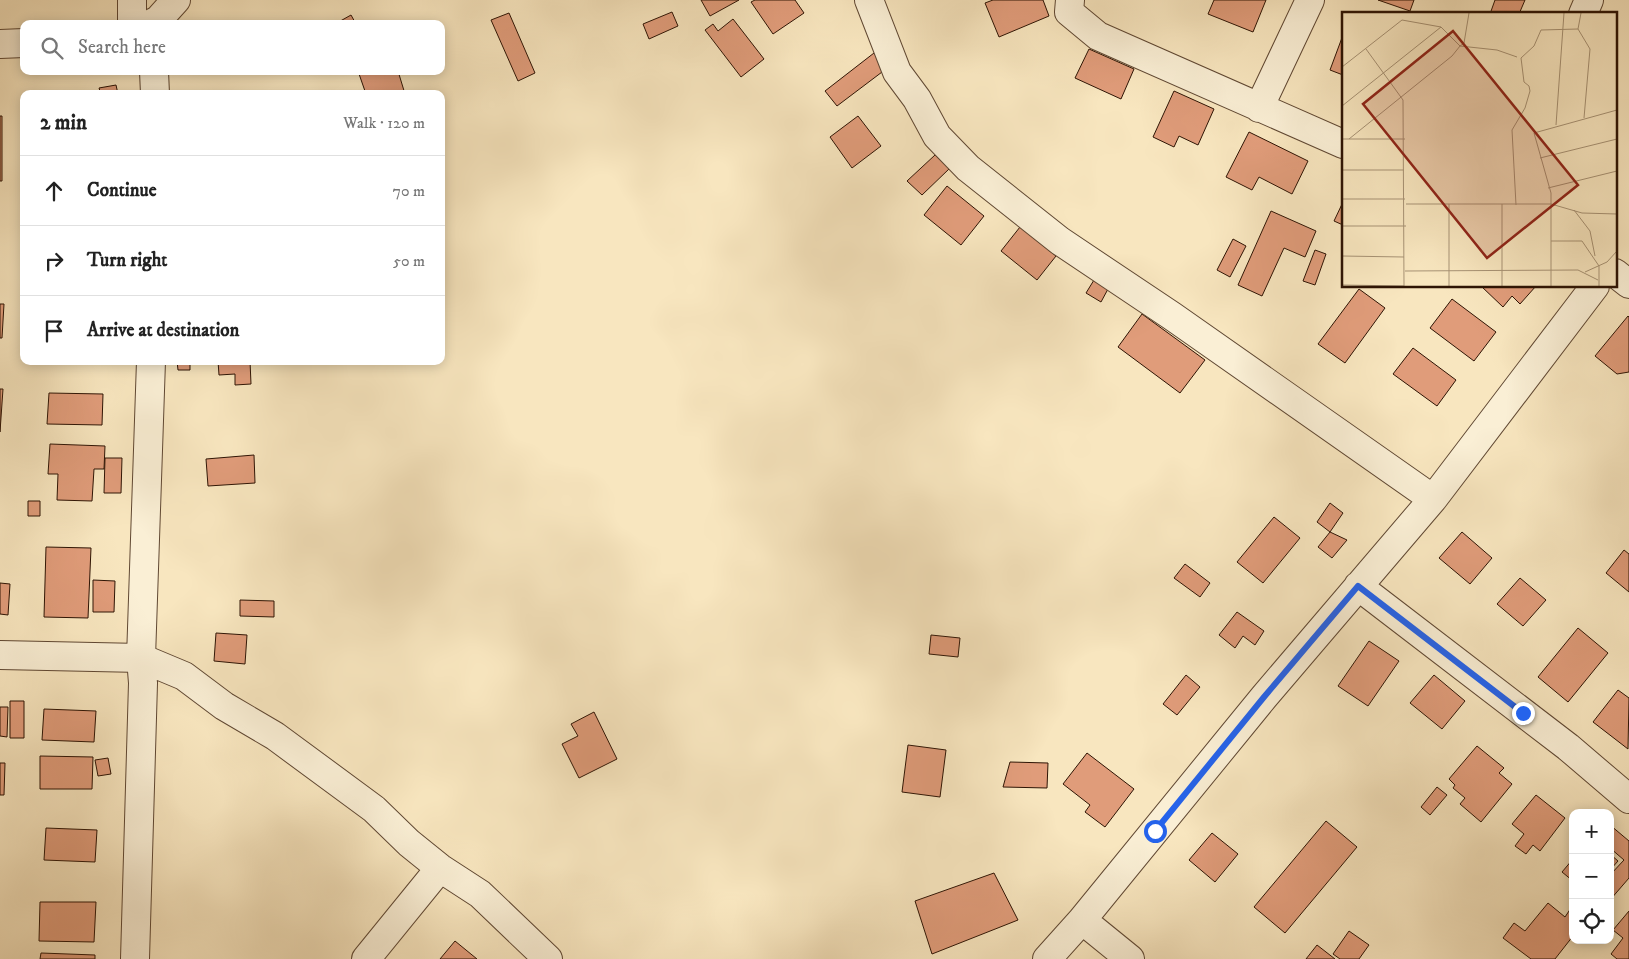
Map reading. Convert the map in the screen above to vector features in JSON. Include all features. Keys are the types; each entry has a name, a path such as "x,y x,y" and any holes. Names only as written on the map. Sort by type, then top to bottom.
{"street":[{"path":"132,0 132,20"},
{"path":"158,20 176,0"},
{"path":"870,0 897,72 917,100 936,136 968,168 1060,241 1172,316 1433,499"},
{"path":"1070,0 1069,12 1098,36 1342,144"},
{"path":"1259,108 1310,0"},
{"path":"1584,12 1589,0"},
{"path":"0,44 20,43"},
{"path":"154,75 155,90"},
{"path":"1616,264 1629,257"},
{"path":"1616,274 1629,284"},
{"path":"1047,959 1082,920 1264,697 1433,499 1593,288"},
{"path":"135,959 143,684 141,658 150,365"},
{"path":"1358,586 1568,747 1629,799"},
{"path":"0,655 141,658 184,676 224,706 275,736 374,809 409,843 440,868 480,894 548,959"},
{"path":"366,959 440,868"},
{"path":"1082,920 1130,959"}],"building":[{"path":"701,0 739,0 710,16"},
{"path":"755,0 795,0 804,13 773,34 751,2"},
{"path":"993,0 1043,0 1049,16 999,37 985,3"},
{"path":"1214,0 1266,0 1253,32 1208,14"},
{"path":"1378,0 1414,0 1410,11"},
{"path":"1495,0 1525,0 1520,12 1491,12"},
{"path":"672,12 678,26 649,39 643,24"},
{"path":"509,13 535,73 518,81 491,20"},
{"path":"351,15 354,20 342,20"},
{"path":"733,19 764,59 741,77 705,30 713,24 718,31"},
{"path":"1342,38 1342,75 1330,70"},
{"path":"1089,49 1134,69 1121,99 1075,78"},
{"path":"874,53 886,69 837,106 825,91"},
{"path":"359,75 399,75 404,90 365,90"},
{"path":"116,85 117,90 100,90 99,88"},
{"path":"1174,91 1214,109 1198,145 1179,136 1174,147 1153,137"},
{"path":"0,116 2,116 2,181 0,181"},
{"path":"858,116 881,146 852,168 830,137"},
{"path":"1249,132 1308,161 1292,194 1259,177 1252,190 1226,177"},
{"path":"935,155 949,169 922,195 907,181"},
{"path":"947,186 984,216 961,245 924,215"},
{"path":"1342,204 1342,225 1334,221"},
{"path":"1271,211 1316,231 1305,257 1284,248 1262,296 1238,285"},
{"path":"1020,227 1056,256 1037,280 1001,251"},
{"path":"1233,239 1246,246 1230,277 1217,270"},
{"path":"1315,250 1326,254 1315,285 1303,281"},
{"path":"1094,280 1108,289 1101,302 1086,293"},
{"path":"1483,288 1534,288 1520,304 1512,296 1503,307"},
{"path":"1359,289 1385,308 1345,363 1318,344"},
{"path":"1452,299 1496,332 1474,361 1430,328"},
{"path":"0,304 4,304 2,338 0,338"},
{"path":"1142,314 1205,360 1180,393 1118,347"},
{"path":"1628,316 1629,372 1617,374 1595,356"},
{"path":"1413,348 1456,380 1437,406 1393,374"},
{"path":"177,365 190,365 190,370 178,370"},
{"path":"218,365 250,365 251,384 235,385 235,374 219,375"},
{"path":"0,389 3,389 0,432"},
{"path":"49,393 103,394 102,425 47,424"},
{"path":"50,444 105,446 104,469 94,469 92,501 57,500 58,474 48,474"},
{"path":"254,455 255,483 208,486 206,459"},
{"path":"105,458 122,458 121,493 104,493"},
{"path":"28,501 40,501 40,516 28,516"},
{"path":"1330,503 1343,513 1330,532 1317,522"},
{"path":"1274,517 1300,538 1263,583 1237,562"},
{"path":"1330,532 1347,540 1332,558 1318,547"},
{"path":"1462,532 1492,558 1470,584 1439,558"},
{"path":"46,547 91,548 88,618 44,617"},
{"path":"1624,550 1629,554 1629,592 1606,573"},
{"path":"1185,564 1210,583 1200,597 1174,578"},
{"path":"1520,578 1546,600 1523,626 1497,604"},
{"path":"93,580 115,581 114,612 93,612"},
{"path":"0,583 10,584 8,615 0,614"},
{"path":"240,600 274,601 274,617 240,616"},
{"path":"1237,612 1264,631 1255,645 1243,636 1235,648 1219,635"},
{"path":"1578,628 1608,653 1568,702 1538,677"},
{"path":"216,633 247,635 245,664 214,661"},
{"path":"931,635 960,638 958,657 929,654"},
{"path":"1369,641 1399,661 1368,706 1338,686"},
{"path":"1186,675 1200,687 1177,715 1163,704"},
{"path":"1434,675 1465,701 1442,729 1410,703"},
{"path":"1618,690 1629,698 1628,749 1593,722"},
{"path":"10,701 24,701 24,738 10,738"},
{"path":"0,707 8,707 7,737 0,736"},
{"path":"44,709 96,711 94,742 42,740"},
{"path":"594,712 617,759 579,778 562,744 578,736 571,724"},
{"path":"908,745 946,750 940,797 902,792"},
{"path":"1477,746 1504,768 1499,773 1512,784 1481,822 1460,804 1465,798 1453,788 1455,785 1449,779"},
{"path":"1087,753 1134,789 1105,827 1085,812 1090,805 1063,784"},
{"path":"40,756 93,757 92,789 40,789"},
{"path":"108,758 111,774 98,776 95,760"},
{"path":"1010,762 1048,763 1047,788 1003,787"},
{"path":"0,763 5,763 4,795 0,795"},
{"path":"1437,787 1447,795 1430,815 1421,807"},
{"path":"1536,795 1565,818 1540,851 1533,845 1526,854 1515,846 1524,834 1512,824"},
{"path":"1326,821 1357,847 1285,933 1254,907"},
{"path":"46,828 97,830 95,862 44,860"},
{"path":"1614,828 1629,841 1629,878 1614,895 1614,871 1624,860 1614,851"},
{"path":"1212,833 1238,854 1215,882 1189,860"},
{"path":"1614,858 1618,861 1614,866"},
{"path":"1569,864 1569,878 1562,872"},
{"path":"994,873 1018,920 932,954 915,901"},
{"path":"40,902 96,902 94,942 39,941"},
{"path":"1548,903 1565,917 1569,911 1569,941 1555,959 1531,959 1503,938 1514,923 1525,931"},
{"path":"1629,911 1629,959 1617,959 1611,954 1623,938 1614,929"},
{"path":"1349,931 1369,945 1359,959 1340,959 1333,954"},
{"path":"455,941 477,959 440,959"},
{"path":"1317,945 1335,959 1306,959"},
{"path":"41,953 95,955 95,959 40,959"}],"route":[{"path":"1155,831 1264,697 1358,586 1523,713"}]}
